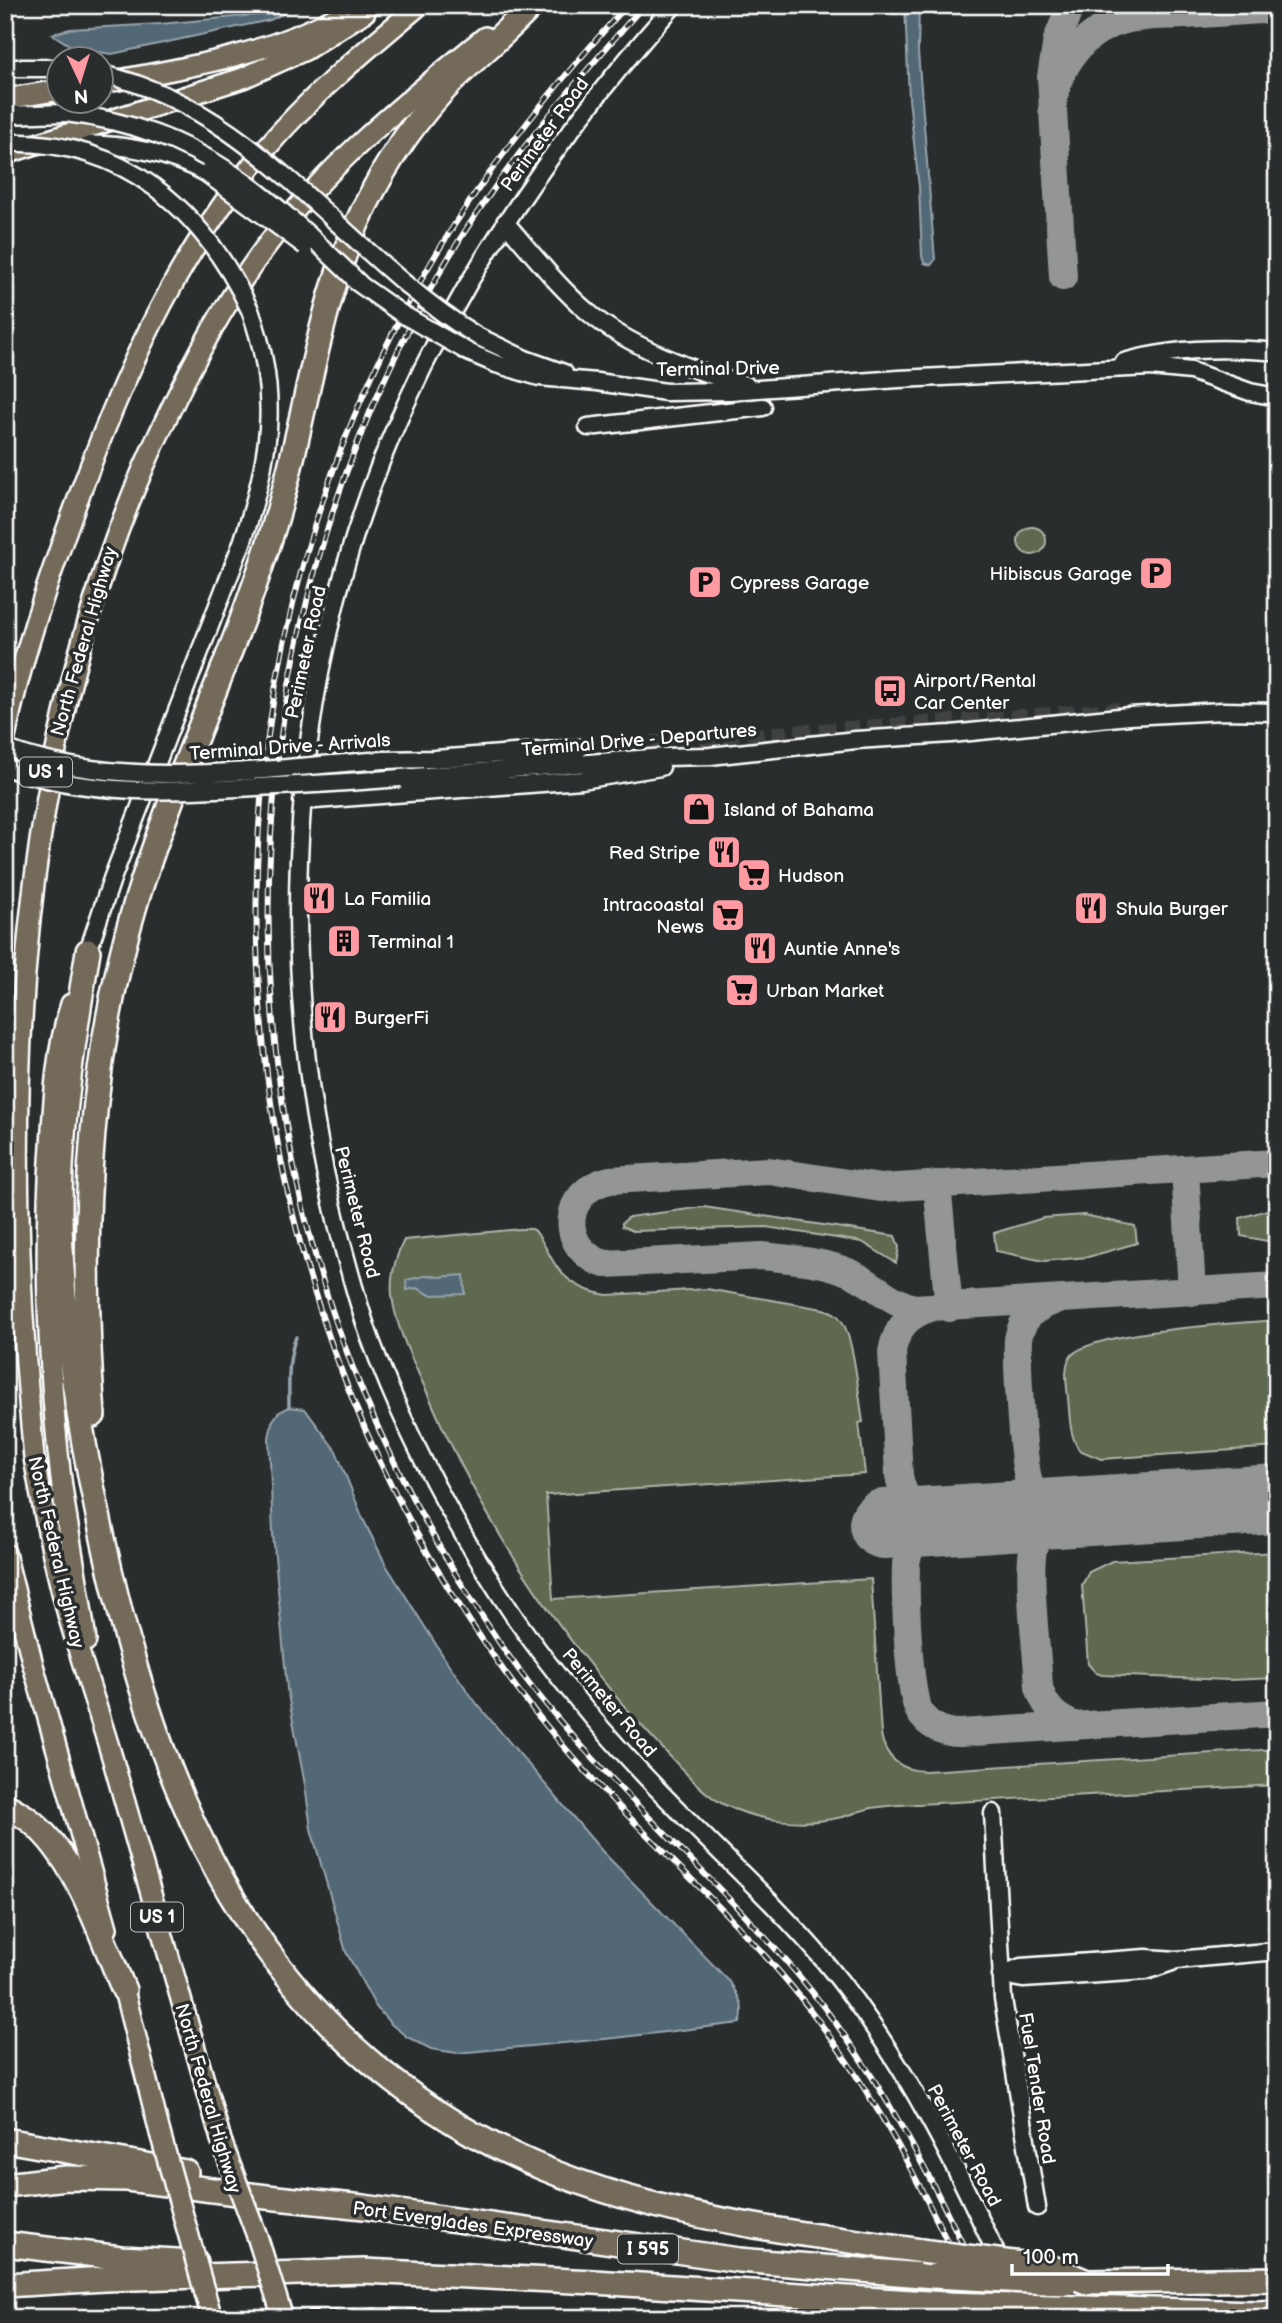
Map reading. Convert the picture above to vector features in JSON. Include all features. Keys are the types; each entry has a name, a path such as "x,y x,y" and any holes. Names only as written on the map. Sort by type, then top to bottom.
{"highway":[{"path":"105,1550 88,1328 88,1210 101,1064 108,1016 125,940 159,835 266,552 292,464 327,306 352,232 383,172 421,117 465,69 502,37 530,5"},
{"path":"88,951 66,1099 60,1212 64,1286 77,1402 105,1550 123,1624 158,1740 187,1815 205,1850 224,1885 268,1951 319,2012 406,2090 473,2133 545,2169 594,2188 695,2214 921,2251 1053,2268 1087,2283"},
{"path":"5,1805 33,1822 56,1847 84,1899 124,1990"},
{"path":"5,2140 269,2187 364,2207"},
{"name":"Port Everglades Expressway","path":"5,2185 66,2178 127,2179 364,2207 715,2258 934,2276 1087,2283 1277,2279"},
{"path":"5,2244 121,2258 274,2263 364,2270"},
{"path":"5,2287 47,2282 364,2270"},
{"name":"I 595","path":"364,2270 944,2304 1267,2312"},
{"path":"1180,2318 1267,2312"}],"main road":[{"name":"North Federal Highway","path":"270,2318 222,2143 68,1614 33,1452 15,1324 7,1184 8,1069 16,954 35,827 66,689 99,579 141,471 191,367 271,240 354,146 495,29 530,5"},
{"name":"US 1","path":"5,738 31,640 62,543 126,377 159,307 197,241 233,190 291,120 346,67 416,8"},
{"path":"116,81 203,65 253,52 362,9"},
{"path":"5,155 254,74 326,38 362,9"},
{"path":"5,99 46,92"},
{"path":"5,687 25,615 62,543"},
{"path":"88,951 65,1021 59,1061 49,1175 47,1251 49,1340 57,1442 92,1691"},
{"name":"US 1","path":"5,1553 33,1665 212,2318"},
{"path":"222,2143 257,2235 283,2318"}],"street":[{"name":"Perimeter Road","path":"674,5 585,110 505,222 437,339 402,410 373,482 344,572 327,638 313,709 302,801 297,937 303,1039 312,1103 327,1184 357,1299 411,1437 471,1549 516,1618 562,1681 635,1765 793,1924 871,2022 903,2072 961,2177 1026,2318"},
{"path":"5,65 46,67"},
{"path":"116,78 158,91 227,128 292,181 401,282 439,312 477,336 534,362 597,382"},
{"path":"5,115 66,113 108,119 144,128 172,139 210,158 261,194 362,286"},
{"path":"5,143 44,143 76,149 126,170 157,189 186,213 212,242 250,310 264,353 270,395 267,453 242,543 112,879 88,951"},
{"path":"5,155 57,145 107,144 153,152 191,165 256,208 362,286"},
{"path":"505,222 552,276 590,314 639,344 707,375 762,389"},
{"name":"Terminal Drive","path":"362,286 402,314 468,352 496,363 539,377 666,392 762,389 1098,369"},
{"path":"1098,369 1148,355 1230,350 1277,352"},
{"path":"1098,369 1182,369 1250,393 1277,397"},
{"path":"588,426 762,407"},
{"name":"Terminal Drive - Departures","path":"5,767 74,785 102,789 165,791 345,783 582,766 1129,716 1223,711 1277,712"},
{"name":"Terminal Drive - Arrivals","path":"5,748 40,760 75,767 145,774 580,748"},
{"path":"302,801 582,780 663,767 710,756"},
{"name":"Fuel Tender Road","path":"993,1813 1001,1975 1037,2207"},
{"path":"1001,1975 1021,1967 1146,1958 1177,1960 1277,1951"}],"green space":[{"path":"1032,527 1042,531 1046,541 1042,551 1032,555 1022,551 1018,541 1022,531"},
{"path":"704,1207 895,1236 899,1247 896,1263 862,1242 766,1227 633,1231 622,1226 629,1217"},
{"path":"1277,1207 1277,1243 1241,1236 1240,1218"},
{"path":"1084,1215 1135,1226 1137,1243 1088,1257 1044,1261 996,1251 994,1233 1043,1218"},
{"path":"532,1229 536,1232 558,1268 569,1280 599,1293 607,1295 707,1289 833,1313 846,1328 863,1422 859,1423 865,1474 546,1495 553,1599 871,1579 881,1734 886,1750 902,1766 926,1771 1277,1749 1277,1785 899,1805 876,1807 827,1820 797,1822 751,1815 715,1799 685,1773 628,1711 560,1626 529,1581 473,1488 401,1332 394,1308 392,1281 404,1240"},
{"path":"1277,1320 1277,1447 1101,1459 1079,1450 1070,1425 1066,1371 1071,1356 1084,1347 1135,1334"},
{"path":"1277,1552 1277,1678 1229,1680 1102,1675 1096,1673 1088,1664 1082,1585 1089,1572 1112,1561"}],"water":[{"path":"905,5 919,5 918,52 935,260 931,265 924,263 922,256 919,187 909,99"},
{"path":"287,12 270,20 116,53 116,46 71,46 52,34 70,29"},
{"path":"429,1275 464,1275 465,1294 430,1295 417,1288 407,1290 406,1280"},
{"path":"289,1407 305,1409 336,1451 363,1519 386,1565 477,1704 602,1851 730,1982 742,2006 740,2023 457,2053 431,2049 407,2037 376,2007 346,1952 311,1829 287,1689 273,1534 269,1438 272,1422 278,1413"}],"waterway":[{"path":"289,1407 290,1363 296,1337"}],"taxiway":[{"path":"1063,277 1051,77 1057,40 1071,5"},
{"path":"1052,109 1065,67 1082,44 1106,27 1145,17 1277,9"},
{"path":"1277,1163 881,1188 769,1171 610,1180 594,1186 582,1195 574,1207 572,1220 573,1234 579,1246 590,1257 605,1264 762,1256 805,1261 848,1272 896,1301 914,1308 1277,1286"},
{"path":"1185,1169 1192,1292"},
{"path":"937,1184 949,1308"},
{"path":"1054,1301 1040,1307 1022,1325 1018,1339 1019,1392 1025,1461 1031,1487 1048,1504 1071,1512"},
{"path":"930,1308 904,1324 896,1336 892,1352 899,1475 904,1493 914,1506 929,1515 947,1520"},
{"path":"1071,1512 1041,1532 1032,1554 1031,1571 1039,1687 1052,1712 1077,1726"},
{"path":"947,1520 919,1536 910,1549 906,1565 908,1640 915,1700 922,1716 936,1728 960,1733 1277,1713"}],"runway":[{"path":"884,1524 1277,1499"}],"tunnel":[{"path":"580,748 1119,710"}],"railway":[{"path":"627,5 501,157 435,256 351,424 294,600 263,781 258,964 278,1145 324,1323 396,1494 492,1654 530,1706 571,1755 746,1935 822,2025 875,2105 898,2146 983,2318"},
{"path":"644,5 537,131 488,197 443,267 383,382 336,502 301,626 279,752 269,880 272,1009 288,1136 317,1262 351,1363 393,1460 470,1598 533,1688 569,1731 606,1773 762,1934 830,2015 885,2097 909,2140 998,2318"},
{"path":"238,2318 373,2310 508,2318"}],"place":[{"name":"Hibiscus Garage","path":"1156,573"},
{"name":"Cypress Garage","path":"705,582"},
{"name":"Airport/Rental Car Center","path":"890,691"},
{"name":"Island of Bahama","path":"699,809"},
{"name":"Red Stripe","path":"724,852"},
{"name":"Hudson","path":"754,875"},
{"name":"La Familia","path":"319,898"},
{"name":"Shula Burger","path":"1091,908"},
{"name":"Intracoastal News","path":"728,915"},
{"name":"Terminal 1","path":"344,941"},
{"name":"Auntie Anne's","path":"760,948"},
{"name":"Urban Market","path":"742,990"},
{"name":"BurgerFi","path":"330,1017"}]}
